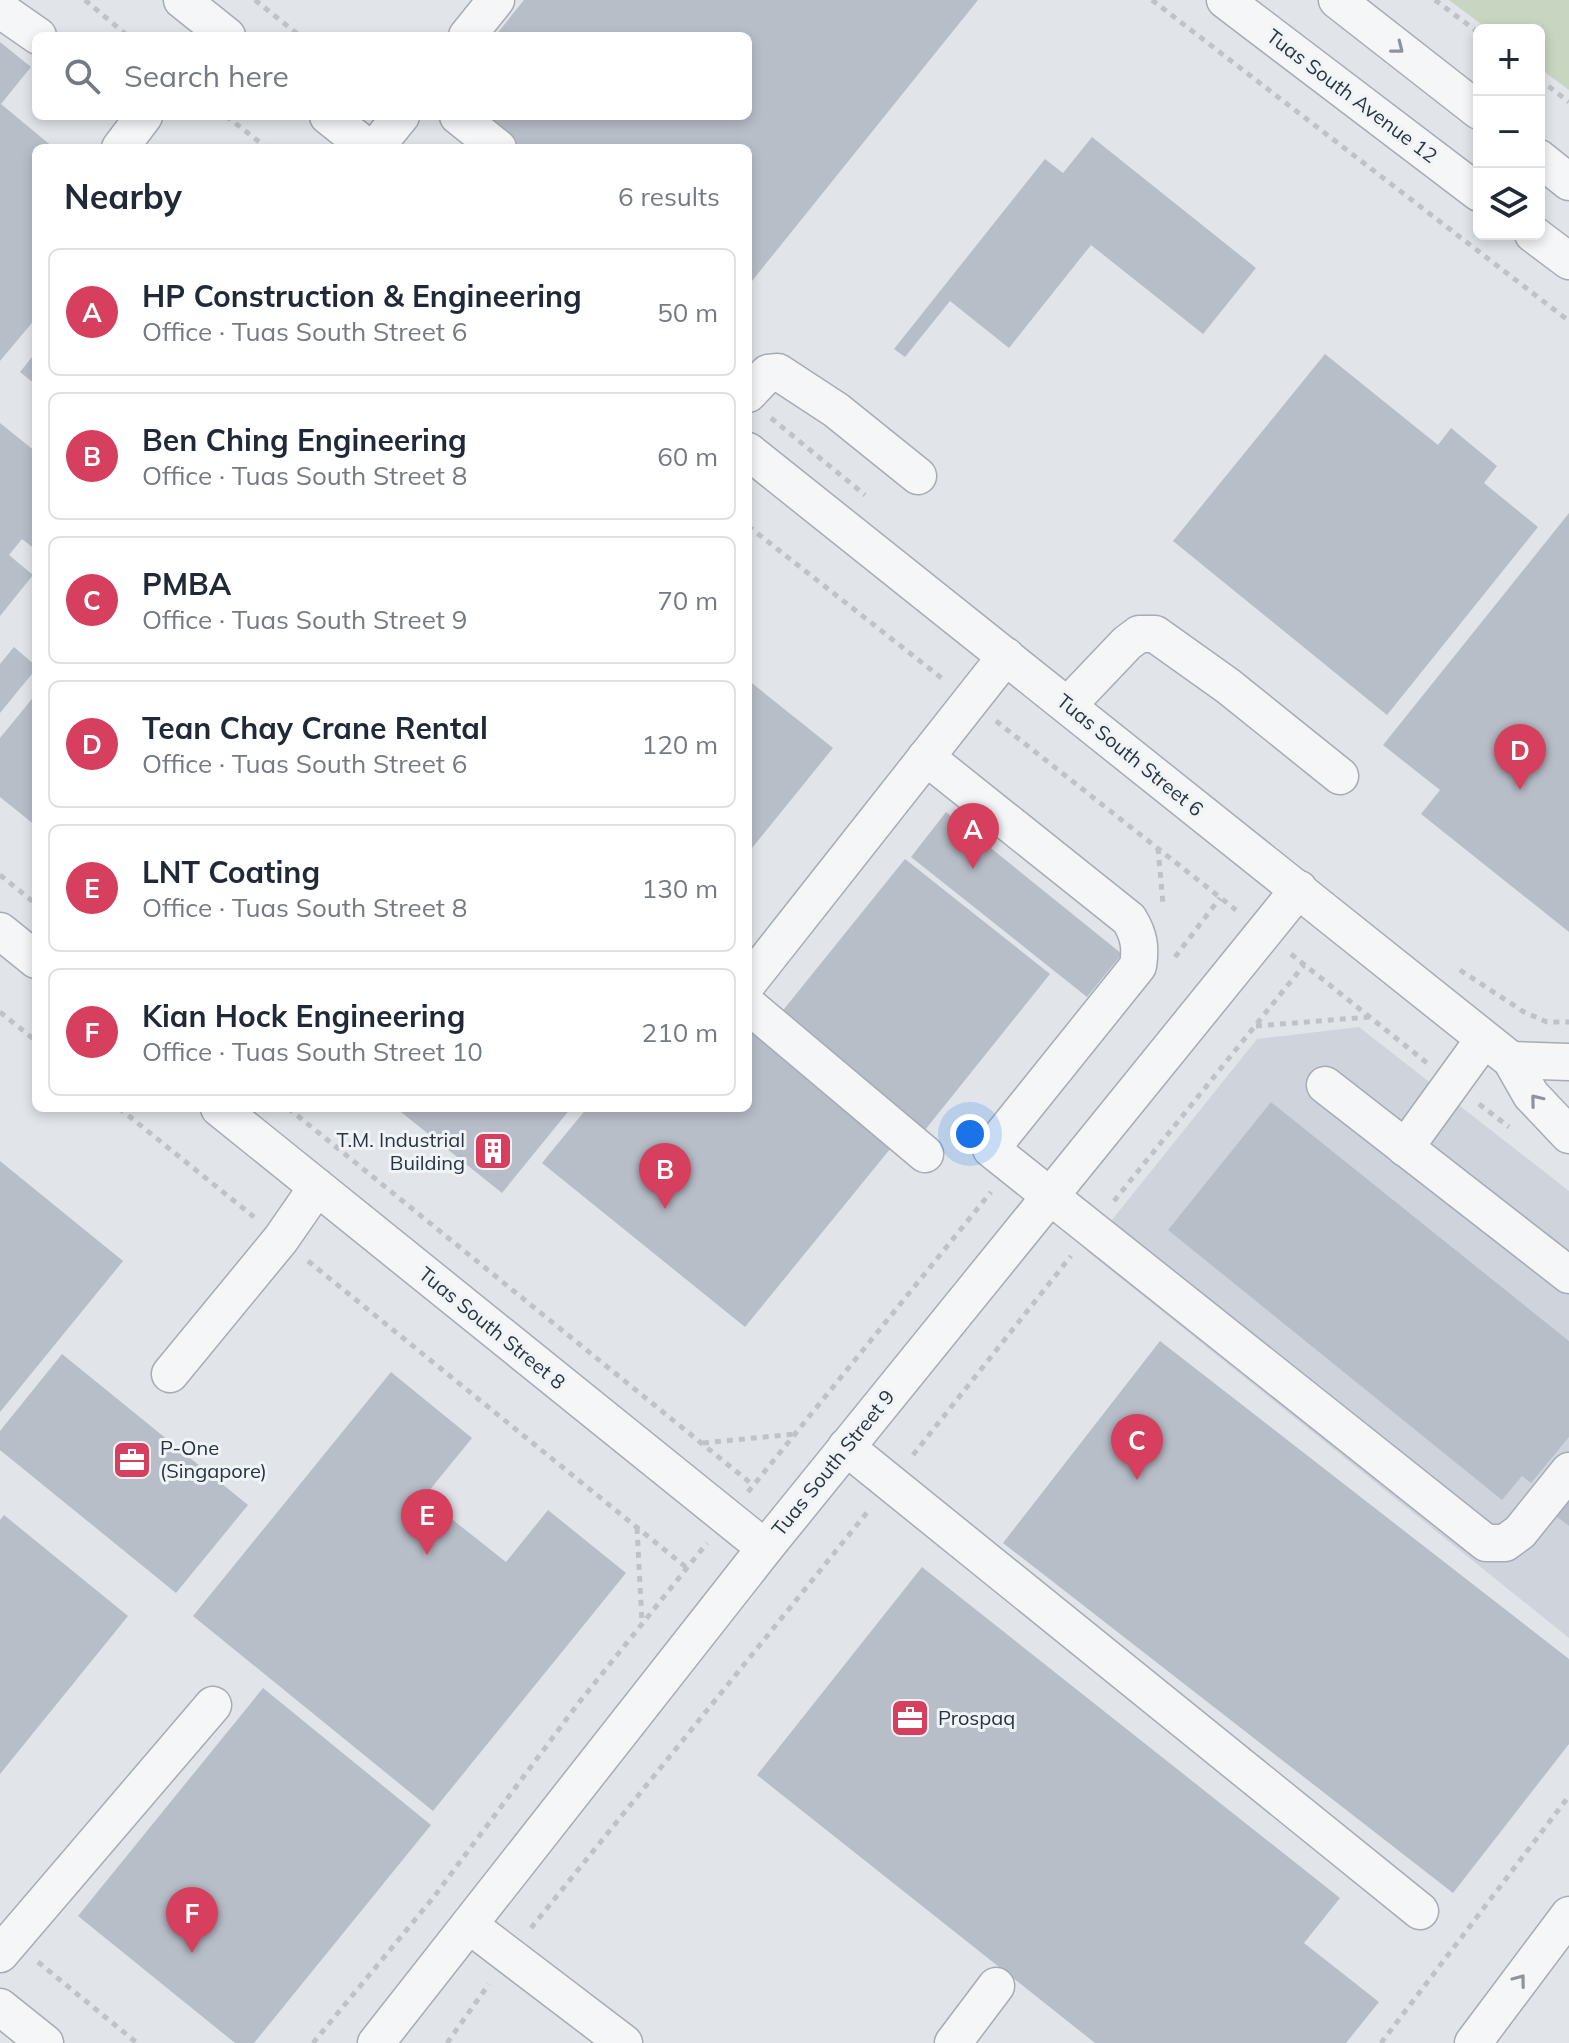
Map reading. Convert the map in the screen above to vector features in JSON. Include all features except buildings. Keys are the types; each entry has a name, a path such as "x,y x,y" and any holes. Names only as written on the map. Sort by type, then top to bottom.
{"street":[{"path":"182,0 214,32"},
{"path":"470,32 496,0"},
{"name":"Tuas South Avenue 12","path":"1225,0 1473,188"},
{"path":"1337,0 1473,106"},
{"path":"0,12 32,32"},
{"path":"123,144 139,120"},
{"path":"333,120 363,144"},
{"path":"378,144 398,120"},
{"path":"463,120 493,144"},
{"path":"1545,163 1569,182"},
{"path":"1541,240 1569,261"},
{"path":"752,390 768,373 778,372 836,410 918,476"},
{"name":"Tuas South Street 6","path":"752,454 1498,1050 1531,1095 1569,1135"},
{"path":"1068,705 1127,643 1139,634 1155,634 1216,677 1340,776"},
{"path":"752,978 1006,656"},
{"path":"926,757 1129,919 1137,932 1140,949 1138,966 991,1149 1486,1543 1505,1543 1520,1532 1569,1471"},
{"name":"Tuas South Street 9","path":"376,2043 765,1548 1299,889"},
{"path":"0,931 32,957"},
{"path":"752,1008 925,1154"},
{"path":"1405,1148 1452,1083 1498,1050 1566,1059"},
{"path":"1325,1085 1569,1275"},
{"name":"Tuas South Street 8","path":"224,1112 765,1548"},
{"path":"170,1374 281,1239 317,1187"},
{"path":"846,1447 1420,1911"},
{"path":"6,1947 213,1705"},
{"path":"1473,2043 1569,1915"},
{"path":"469,1925 624,2043"},
{"path":"953,2043 996,1986"},
{"path":"0,2007 45,2043"}],"path":[{"path":"85,0 123,32"},
{"path":"255,0 295,32"},
{"path":"1152,0 1569,321"},
{"path":"1435,0 1473,28"},
{"path":"1545,84 1569,102"},
{"path":"231,120 262,144"},
{"path":"752,529 1510,1129"},
{"path":"0,875 32,901"},
{"path":"1169,964 1220,898"},
{"path":"0,1012 32,1038"},
{"path":"1255,1026 1369,1017"},
{"path":"124,1112 687,1568"},
{"path":"293,1112 754,1485"},
{"path":"313,2043 433,1898 642,1623 1012,1166"},
{"path":"702,1443 795,1434"},
{"path":"637,1527 642,1623"},
{"path":"1381,2043 1569,1796"},
{"path":"6,1947 137,2043"},
{"path":"447,2043 509,1956"}],"shaded area":[{"path":"1359,1027 1569,1191 1569,1638 1087,1251 1257,1039"}],"green space":[{"path":"1449,0 1569,0 1569,90 1545,72 1545,24 1481,24"}],"place":[{"name":"Tean Chay Crane Rental","path":"1520,790"},
{"name":"HP Construction & Engineering","path":"973,869"},
{"name":"T.M. Industrial Building","path":"493,1151"},
{"name":"Ben Ching Engineering","path":"665,1209"},
{"name":"P-One (Singapore)","path":"132,1460"},
{"name":"PMBA","path":"1137,1480"},
{"name":"LNT Coating","path":"427,1555"},
{"name":"Prospaq","path":"910,1718"},
{"name":"Kian Hock Engineering","path":"192,1953"}]}
